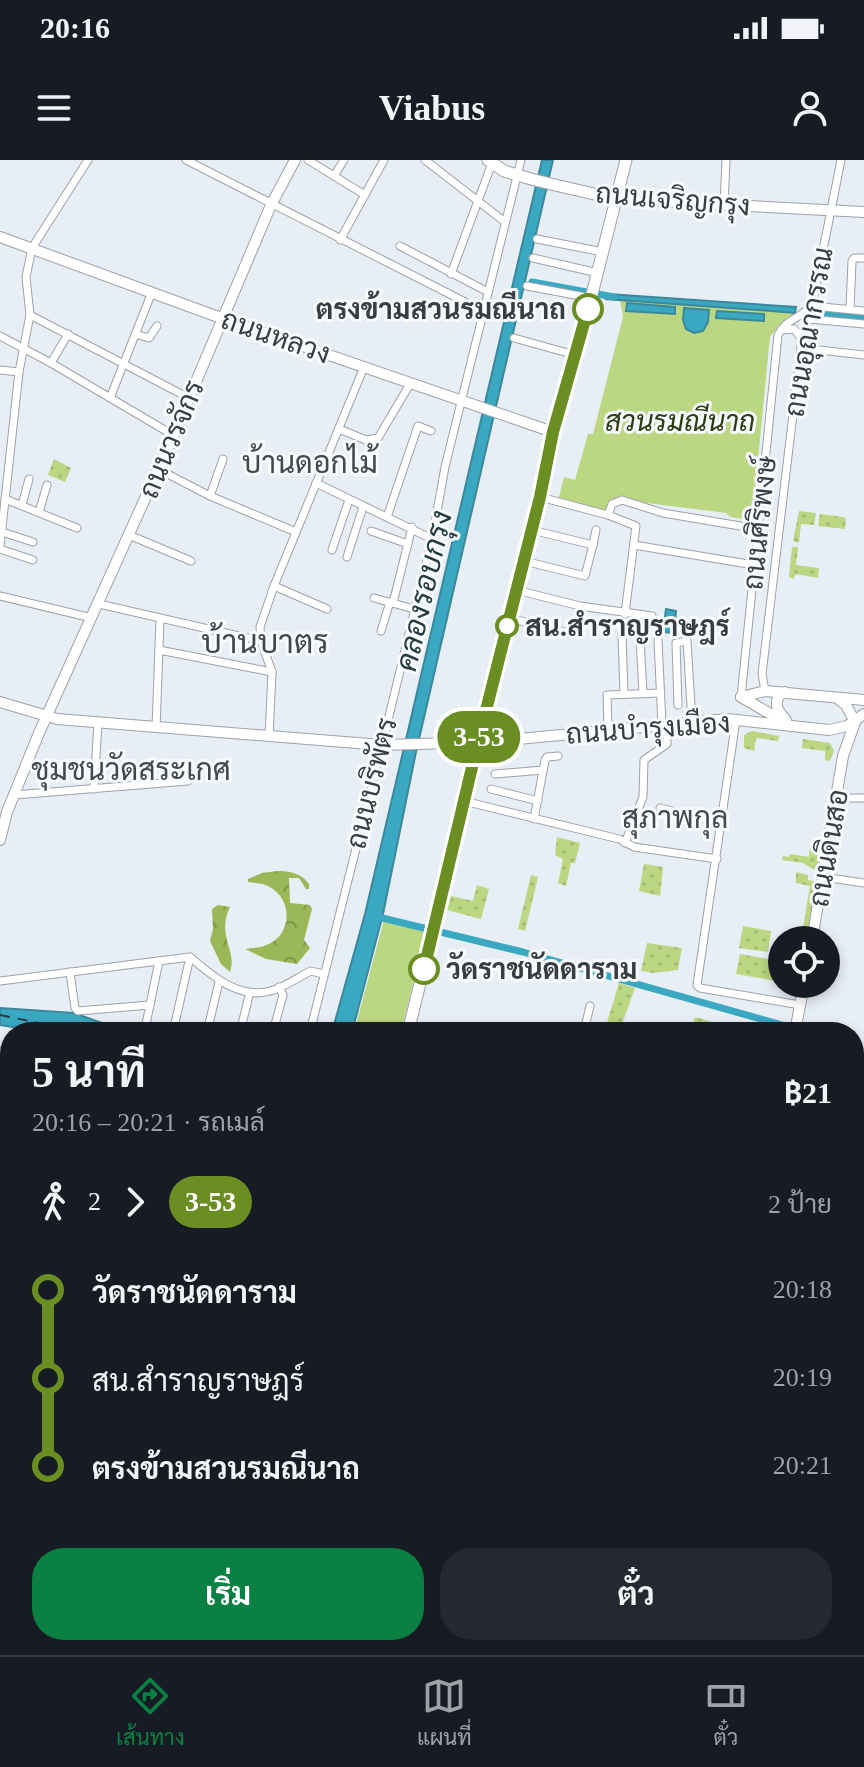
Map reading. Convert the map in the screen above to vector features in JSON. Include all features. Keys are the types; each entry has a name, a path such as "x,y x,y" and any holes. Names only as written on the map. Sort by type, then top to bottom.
{"main road":[{"name":"ถนนวรจักร","path":"0,840 14,795 46,718 99,604 271,205 295,160"},
{"path":"411,1022 540,497 553,432 626,160"},
{"name":"ถนนเจริญกรุง","path":"490,161 517,176 616,199 864,212"},
{"name":"ถนนหลวง","path":"0,237 221,318 553,432"},
{"name":"ถนนบำรุงเมือง","path":"741,697 765,691 864,700"},
{"path":"785,692 779,695 777,710 790,724"},
{"path":"833,696 846,705 855,722"},
{"path":"741,697 763,712 790,724"},
{"name":"ถนนศิริพงษ์","path":"736,720 741,697"},
{"name":"ถนนบำรุงเมือง","path":"0,702 46,718 382,745 478,742 736,720 829,730 841,729 864,714"},
{"name":"ถนนดินสอ","path":"814,926 843,756 855,722"},
{"name":"ถนนดินสอ","path":"829,730 840,738 843,756"},
{"path":"797,1022 801,998"}],"street":[{"path":"33,560 0,548 10,436 22,348 30,315 26,277 32,248 88,160"},
{"path":"186,160 483,311"},
{"path":"308,160 365,195"},
{"path":"334,176 344,160"},
{"path":"340,240 384,160"},
{"path":"425,160 505,222"},
{"name":"ถนนบริพัตร","path":"312,1022 432,539 445,467 521,160"},
{"path":"724,205 726,160"},
{"name":"ถนนอุณากรรณ","path":"765,691 762,674 802,344 841,160"},
{"path":"451,274 490,161"},
{"path":"537,239 603,252"},
{"path":"400,246 488,292"},
{"path":"533,258 598,273"},
{"path":"850,309 852,261 854,258 864,258"},
{"path":"527,286 592,294"},
{"path":"110,398 152,292"},
{"path":"778,335 784,325 804,314 812,305 864,311"},
{"path":"30,315 189,398"},
{"path":"809,319 864,324"},
{"path":"135,334 149,338 157,326"},
{"path":"778,335 786,328 794,329 802,344 864,355"},
{"path":"51,363 68,334"},
{"name":"ถนนศิริพงษ์","path":"741,697 778,335"},
{"path":"0,336 173,435"},
{"path":"514,338 575,355"},
{"path":"269,737 272,672 261,641 260,627 364,367"},
{"path":"0,370 19,372"},
{"path":"339,429 366,440 378,438 410,384"},
{"path":"387,517 418,426 431,431"},
{"path":"0,431 10,436"},
{"path":"210,496 223,459"},
{"path":"158,469 210,496 296,532"},
{"path":"22,505 29,479"},
{"path":"316,483 432,539"},
{"path":"39,512 47,485"},
{"path":"540,497 608,515 636,526 625,614"},
{"path":"5,499 77,528"},
{"path":"332,550 349,500"},
{"path":"608,515 612,504 622,500 663,513 758,529"},
{"path":"347,557 363,507"},
{"path":"381,631 412,527"},
{"path":"532,530 593,545"},
{"path":"582,587 596,530"},
{"path":"371,531 408,544"},
{"path":"2,532 33,542"},
{"path":"129,535 191,561"},
{"path":"634,545 754,565"},
{"path":"524,561 585,576"},
{"path":"274,586 327,609"},
{"path":"516,590 580,606 652,616"},
{"path":"0,596 92,618"},
{"path":"374,598 414,609"},
{"path":"99,604 261,641"},
{"path":"509,618 572,634"},
{"path":"156,728 160,619"},
{"path":"622,635 624,694"},
{"path":"640,639 643,693"},
{"path":"625,843 643,797 644,760 667,744 658,640"},
{"path":"678,705 676,643 687,641 692,722"},
{"path":"159,650 272,672"},
{"path":"608,730 607,695 661,693"},
{"name":"ถนนศิริพงษ์","path":"736,720 698,987 800,1005"},
{"path":"94,789 98,723"},
{"path":"534,819 546,758 558,756"},
{"path":"495,774 543,770"},
{"path":"504,792 508,773"},
{"path":"14,795 188,781"},
{"path":"491,789 538,801"},
{"path":"836,798 864,798"},
{"path":"464,801 634,847 717,859"},
{"path":"660,808 721,823"},
{"path":"823,877 864,883"},
{"path":"0,981 190,957 219,982 250,992 269,992 311,971 323,974"},
{"path":"175,1022 190,957"},
{"path":"147,1022 159,961"},
{"path":"70,972 78,1011 150,1005"},
{"path":"209,1022 219,982"},
{"path":"276,1022 283,995 279,987"},
{"path":"242,1022 250,992"},
{"path":"586,1022 590,1006"}],"green space":[{"name":"สวนรมณีนาถ","path":"620,300 795,313 779,325 770,337 752,520 730,517 726,513 615,499 605,513 558,501 564,477 575,480 588,434 593,434 623,317"},
{"path":"54,459 71,468 65,482 48,475"},
{"path":"799,511 816,513 814,525 801,524 799,543 793,541"},
{"path":"820,514 843,517 846,519 845,529 818,526"},
{"path":"792,547 798,547 796,565 819,568 818,578 796,574 793,579 789,577"},
{"path":"752,731 779,736 778,741 756,738 754,751 744,748 744,735"},
{"path":"803,739 830,743 834,751 830,761 825,760 825,751 802,748"},
{"path":"557,837 580,843 566,886 558,883 563,859 555,855"},
{"path":"810,845 817,846 820,856 818,872 803,863 782,860 783,856 789,857 790,854 809,857"},
{"path":"644,864 663,867 660,896 639,891"},
{"path":"796,872 808,875 808,880 817,882 809,926 803,926 810,886 796,883"},
{"path":"262,873 295,873 309,884 309,889 306,889 299,878 289,878 290,903 310,905 312,909 304,940 310,948 297,964 266,959 245,949 262,947 274,941 285,926 286,908 276,892 266,885 248,882 248,879"},
{"path":"531,875 538,877 525,931 518,929"},
{"path":"477,885 489,889 481,919 447,910 451,896 473,901"},
{"path":"218,905 230,907 225,927 232,965 230,972 221,964 210,941 212,909"},
{"path":"384,920 426,931 403,1022 357,1022"},
{"path":"743,926 768,930 768,952 739,948"},
{"path":"647,943 682,948 678,970 641,971"},
{"path":"740,954 768,959 768,979 736,974"},
{"path":"619,983 635,988 623,1022 607,1022"},
{"path":"695,1017 712,1022 693,1022"}],"water":[{"name":"คลองรอบกรุง","path":"542,160 553,160 416,752 383,914 355,1022 335,1022 365,914"},
{"path":"608,294 796,307 795,313 606,299"},
{"path":"627,303 675,307 675,314 626,311"},
{"path":"684,308 709,310 703,331 694,333 686,329"},
{"path":"717,311 764,314 764,321 716,318"},
{"path":"666,609 676,611 674,633 663,632"},
{"path":"0,1008 74,1013 99,1022 0,1022"}],"waterway":[{"path":"532,282 614,297"},
{"path":"818,313 864,317"},
{"path":"374,916 523,952 772,1022"}],"ferry route":[{"path":"0,1015 34,1022"}],"bus line":[{"name":"3-53","path":"424,969 540,497 553,432 588,309"}],"place":[{"name":"ตรงข้ามสวนรมณีนาถ","path":"588,309"},
{"name":"สน.สำราญราษฎร์","path":"507,626"},
{"name":"วัดราชนัดดาราม","path":"424,969"}],"district":[{"name":"บ้านดอกไม้","path":"310,463"},
{"name":"บ้านบาตร","path":"265,642"},
{"name":"ชุมชนวัดสระเกศ","path":"131,770"},
{"name":"สุภาพกุล","path":"675,818"}]}
